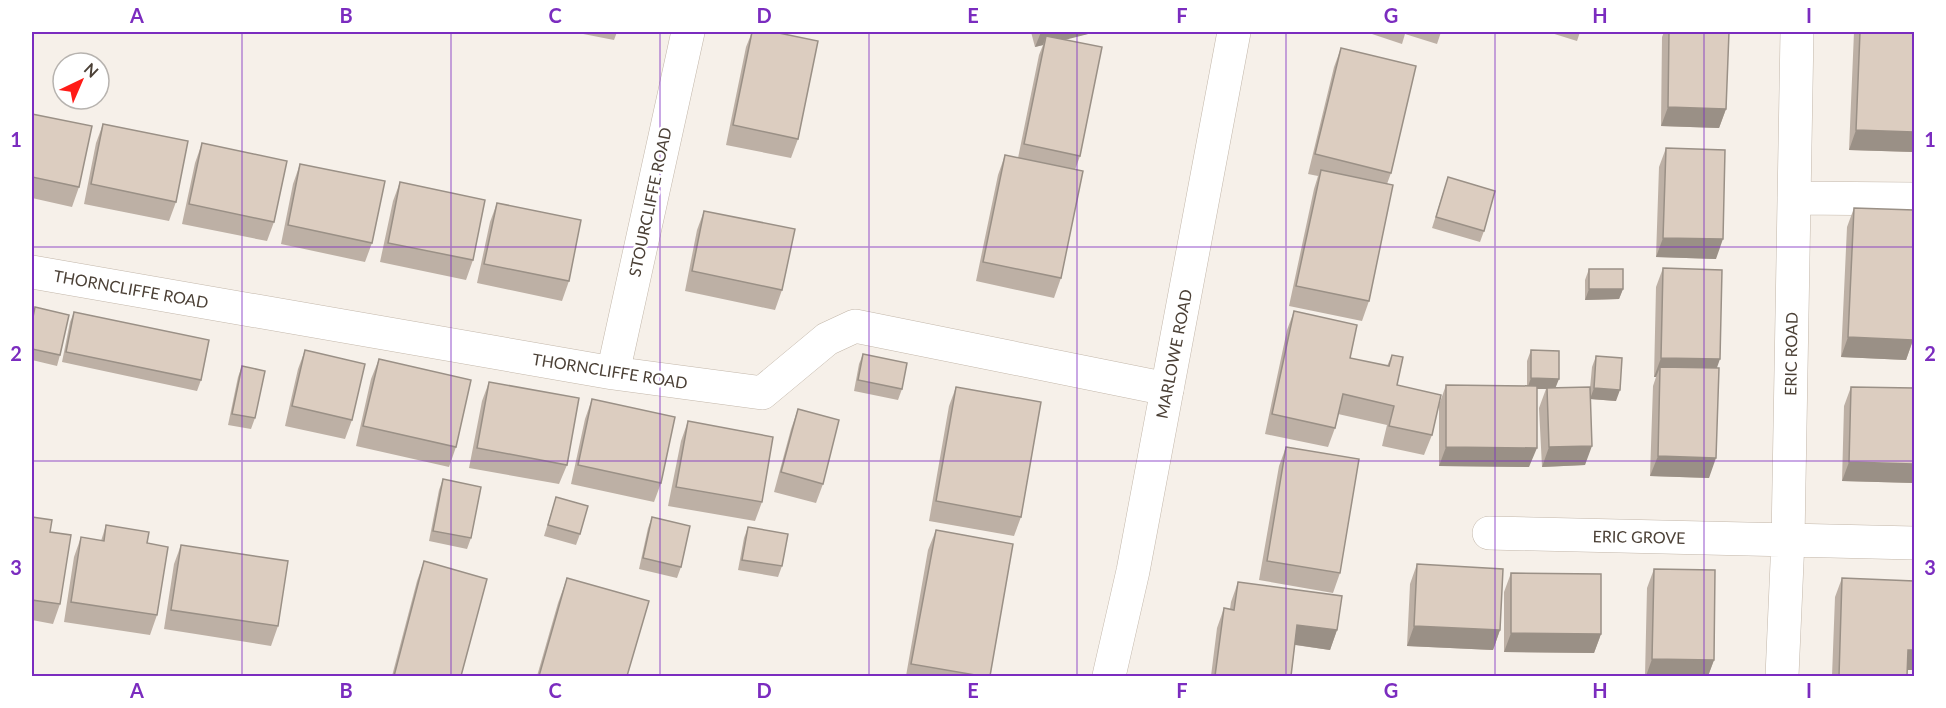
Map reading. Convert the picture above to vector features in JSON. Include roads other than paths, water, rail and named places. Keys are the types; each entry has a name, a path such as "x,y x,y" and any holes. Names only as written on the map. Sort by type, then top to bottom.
{"street":[{"name":"STOURCLIFFE ROAD","path":"613,373 688,32"},
{"name":"MARLOWE ROAD","path":"1109,676 1133,571 1234,32"},
{"name":"ERIC ROAD","path":"1782,676 1788,540 1797,32"},
{"path":"1794,198 1914,199"},
{"name":"THORNCLIFFE ROAD","path":"32,272 613,373 762,393 827,339 855,327 1167,389"},
{"name":"ERIC GROVE","path":"1489,533 1914,543"}]}
